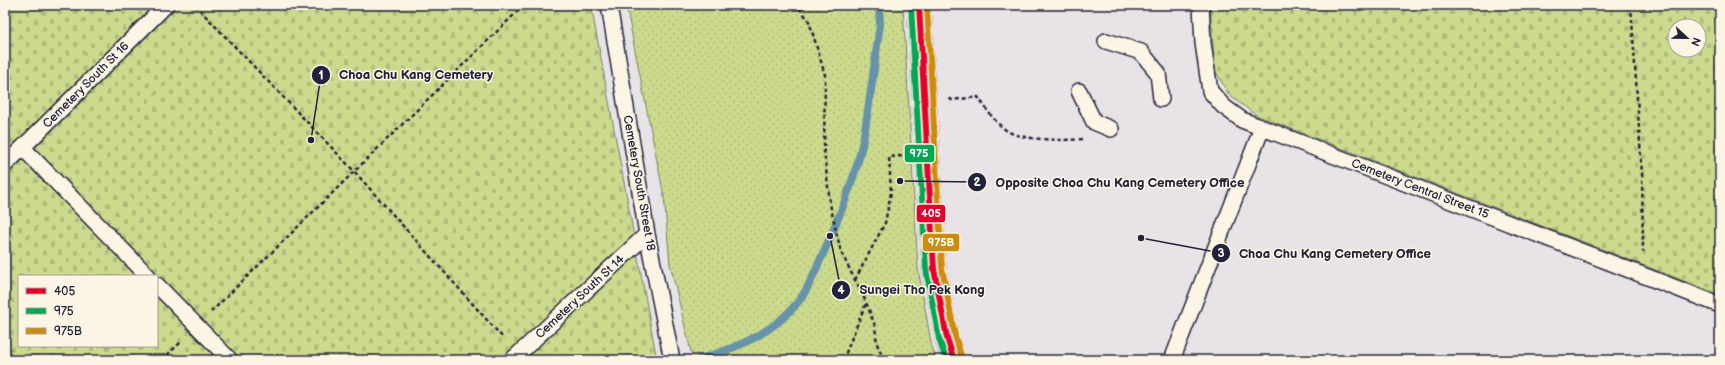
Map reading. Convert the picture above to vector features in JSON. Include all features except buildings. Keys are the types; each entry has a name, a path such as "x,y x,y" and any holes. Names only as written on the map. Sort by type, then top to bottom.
{"street":[{"path":"919,5 934,269 947,338 954,360"}],"lane":[{"name":"Cemetery South St 16","path":"5,165 166,5"},
{"name":"Cemetery South Street 18","path":"609,5 647,234 672,360"},
{"name":"Cemetery Central Street 15","path":"1201,5 1203,43 1210,91 1223,106 1242,120 1720,305"},
{"path":"1106,41 1141,52 1158,72 1161,99"},
{"path":"1079,91 1094,122 1111,129"},
{"path":"1172,360 1262,128"},
{"path":"23,148 147,275"},
{"name":"Cemetery South St 14","path":"515,357 647,234"},
{"path":"158,286 230,360"}],"path":[{"path":"196,5 354,171 515,357"},
{"path":"162,360 524,5"},
{"path":"793,5 801,10 809,22 825,75 824,151 830,204 841,252 866,302 876,326 877,344 884,360"},
{"path":"1631,5 1642,174 1644,225 1642,275"},
{"path":"949,93 951,100 978,97 991,116 1009,132 1026,136 1066,141 1087,139"},
{"path":"855,280 885,223 891,192 889,157 928,155"},
{"path":"843,360 866,302"}],"green space":[{"path":"5,5 591,5 657,360 5,360"},
{"path":"626,5 903,5 918,268 931,343 936,360 693,360 670,264 664,196"},
{"path":"1210,5 1720,5 1720,295 1256,115 1229,95 1215,70"}],"waterway":[{"path":"697,360 725,351 765,332 788,313 802,297 809,285 840,214 859,159 880,25 879,5"}],"transit line":[{"name":"975","path":"911,5 926,269 939,339 946,360"},
{"name":"405","path":"919,5 934,269 947,338 954,360"},
{"name":"975B","path":"927,5 942,268 955,336 962,358"}],"place":[{"name":"Choa Chu Kang Cemetery","path":"311,140"},
{"name":"Opposite Choa Chu Kang Cemetery Office","path":"900,181"},
{"name":"Sungei Tho Pek Kong","path":"830,236"},
{"name":"Choa Chu Kang Cemetery Office","path":"1141,238"}]}
